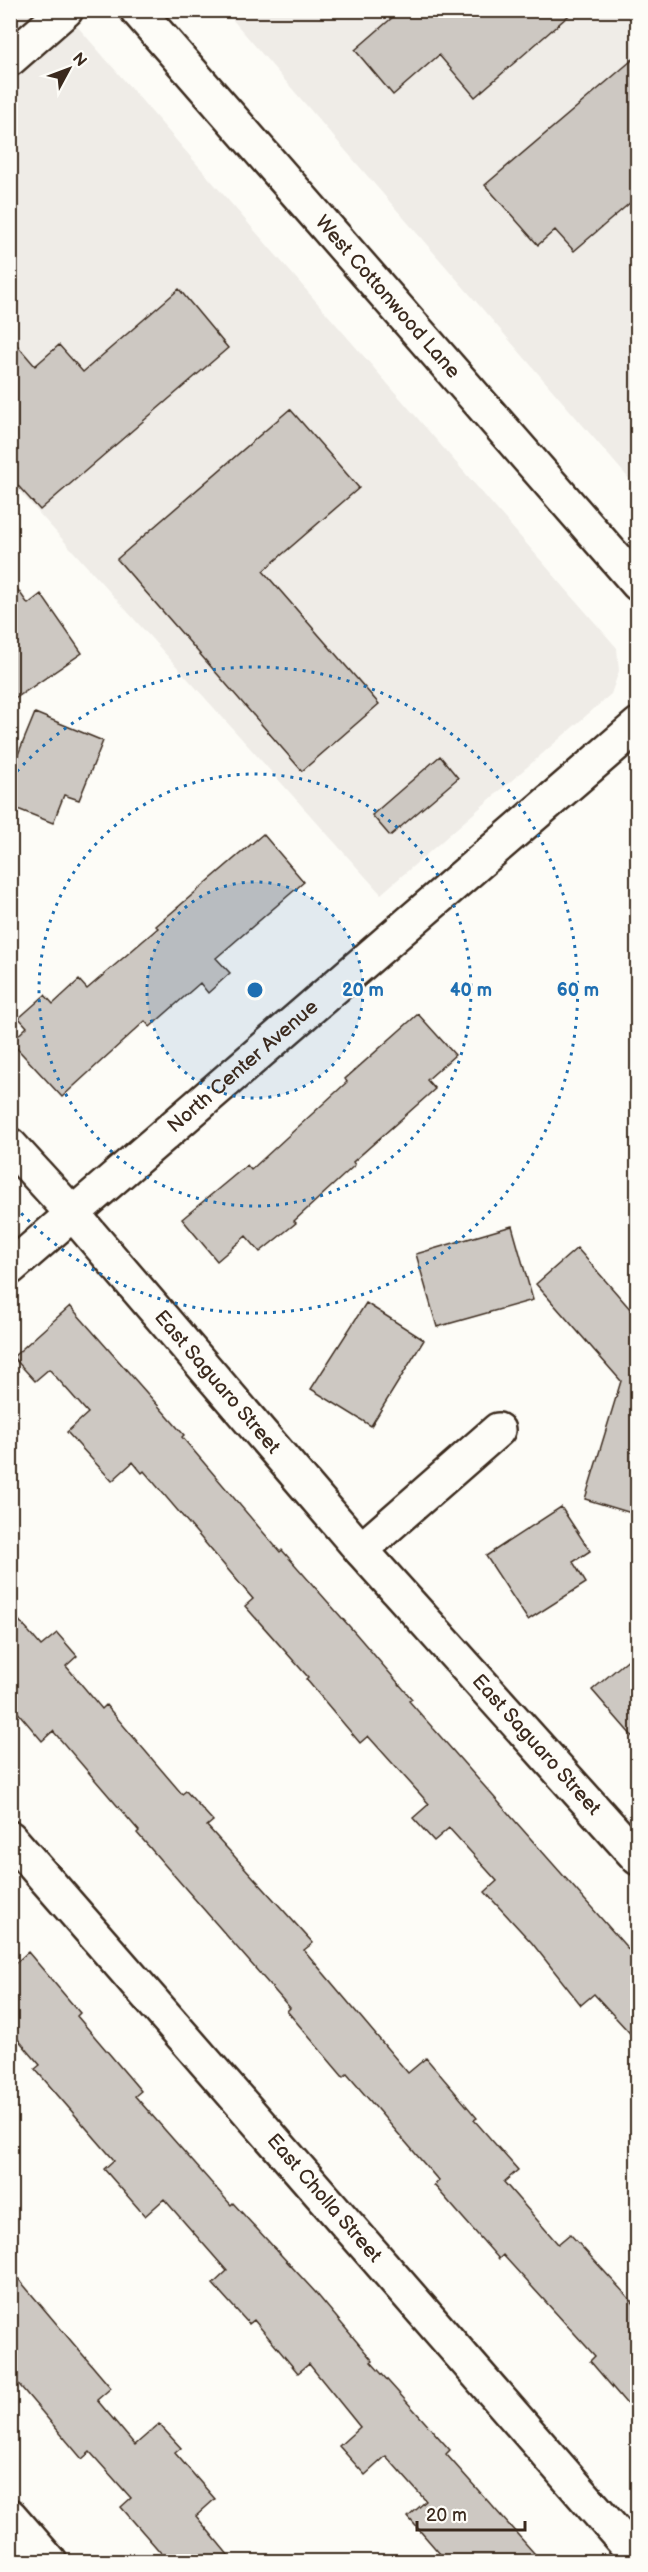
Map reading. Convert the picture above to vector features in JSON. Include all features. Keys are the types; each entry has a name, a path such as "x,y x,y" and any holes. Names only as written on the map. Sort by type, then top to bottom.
{"street":[{"path":"10,58 66,10"},
{"name":"West Cottonwood Lane","path":"137,10 638,584"},
{"name":"North Center Avenue","path":"10,1268 638,725"},
{"name":"East Saguaro Street","path":"10,1145 73,1214 362,1550 638,1858"},
{"path":"362,1550 498,1430"},
{"name":"East Cholla Street","path":"10,1838 638,2558"},
{"path":"10,2516 50,2562"}],"shaded area":[{"path":"10,11 64,11 617,648 619,671 611,694 381,894 11,482"},
{"path":"225,11 637,11 637,488"}],"building":[{"path":"401,10 575,10 475,97 439,55 393,95 355,50"},
{"path":"638,55 638,196 574,251 555,230 538,245 485,185"},
{"path":"179,289 228,348 40,510 10,477 10,337 35,366 59,345 83,372"},
{"path":"290,409 359,488 263,571 379,704 302,771 117,559"},
{"path":"10,579 28,604 41,594 82,653 10,702"},
{"path":"35,713 103,741 79,800 64,795 53,823 10,806 10,774"},
{"path":"440,756 458,778 390,836 372,815"},
{"path":"263,834 304,882 216,958 230,973 208,993 200,983 150,1027 145,1021 62,1097 11,1042 27,1027 19,1018 45,995 53,1004 79,980 87,989"},
{"path":"418,1014 455,1055 427,1080 435,1089 353,1162 355,1165 294,1221 296,1223 260,1252 246,1236 217,1261 182,1219 247,1165 251,1170 347,1082 345,1079"},
{"path":"512,1226 533,1300 437,1327 416,1254"},
{"path":"577,1248 638,1318 638,1515 585,1499 621,1381 536,1284"},
{"path":"366,1303 424,1340 371,1426 311,1389"},
{"path":"70,1306 184,1435 182,1437 280,1552 282,1550 412,1699 409,1701 638,1960 638,2042 594,1994 581,2005 532,1943 485,1892 497,1881 449,1828 434,1841 413,1818 429,1804 368,1736 360,1743 306,1679 308,1677 245,1606 253,1599 144,1471 142,1473 133,1462 112,1481 67,1432 88,1413 49,1369 35,1381 13,1357"},
{"path":"561,1507 590,1551 573,1562 586,1583 528,1620 486,1556"},
{"path":"10,1610 41,1646 57,1633 77,1656 66,1666 102,1709 106,1705 182,1794 186,1791 213,1821 207,1826 313,1943 304,1950 408,2073 426,2058 477,2118 474,2120 518,2170 504,2182 558,2244 570,2234 638,2308 638,2417 590,2361 595,2356 503,2255 499,2259 434,2185 439,2181 347,2074 343,2077 287,2011 290,2008 137,1833 139,1831 53,1731 42,1741 10,1703"},
{"path":"638,1651 638,1743 592,1690"},
{"path":"28,1952 80,2013 77,2016 141,2091 135,2096 231,2205 233,2203 316,2293 373,2361 371,2362 450,2450 446,2454 542,2562 447,2562 408,2517 426,2501 386,2456 365,2475 339,2446 360,2427 309,2364 298,2373 254,2320 249,2324 213,2284 227,2271 164,2199 145,2216 104,2169 114,2160 35,2069 40,2065 10,2030 10,1968"},
{"path":"10,2269 111,2388 97,2400 135,2445 159,2424 181,2448 175,2453 215,2499 196,2516 234,2562 169,2562 121,2507 131,2498 90,2452 82,2459 10,2374"}]}
